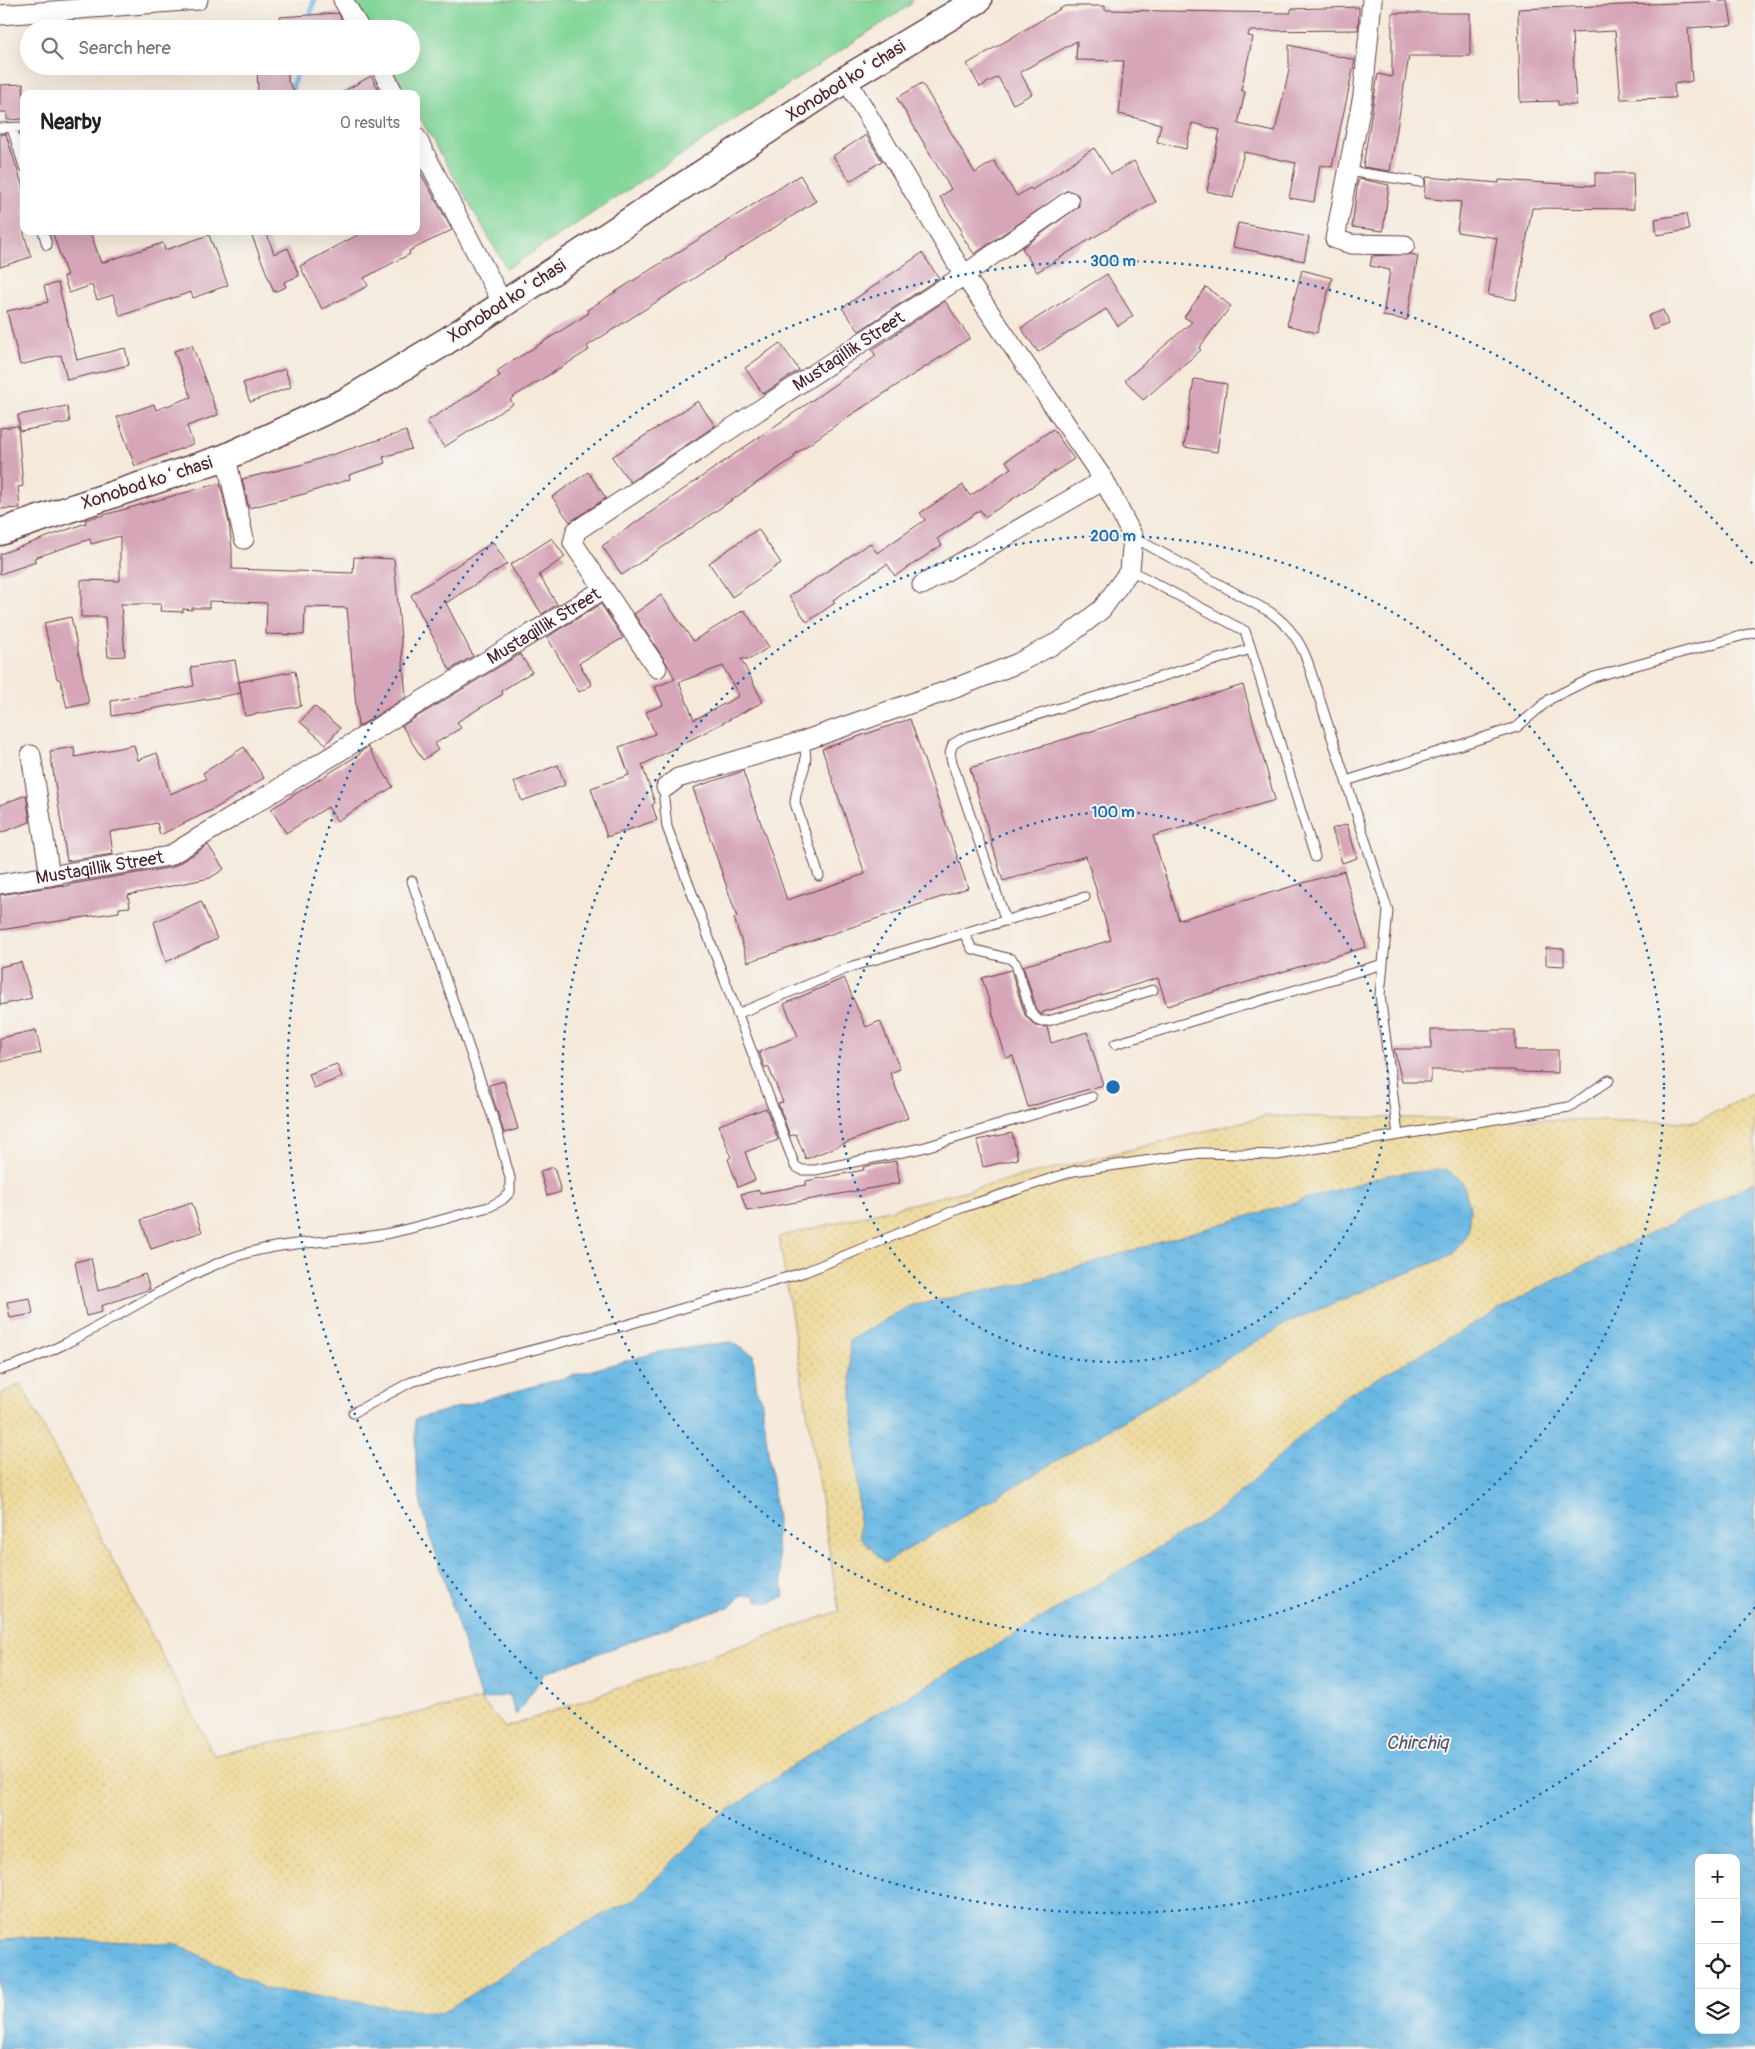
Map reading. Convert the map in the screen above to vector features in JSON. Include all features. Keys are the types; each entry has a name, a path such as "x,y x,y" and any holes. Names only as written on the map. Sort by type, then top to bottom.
{"main road":[{"name":"Xonobod koʻchasi","path":"0,532 226,456 347,401 503,304 846,79 973,1"}],"street":[{"path":"0,15 198,0"},
{"path":"344,0 355,20"},
{"path":"1372,0 1363,96 1335,240 1351,244 1405,245"},
{"path":"384,75 392,90"},
{"path":"666,787 678,778 803,741 958,687 1018,663 1064,639 1102,609 1130,570 1133,537 1104,480 964,275 846,79"},
{"path":"420,145 503,304"},
{"name":"Mustaqillik Street","path":"0,884 169,856 604,589 573,543 576,532 964,275 1069,201"},
{"path":"226,456 244,539"},
{"path":"922,585 1104,480"},
{"path":"604,589 657,668"},
{"path":"31,755 50,876"}],"lane":[{"path":"0,128 20,127"},
{"path":"12,128 20,154"},
{"path":"1348,171 1420,182"},
{"path":"44,235 47,245"},
{"path":"1133,537 1284,622 1299,640 1308,660 1388,911 1380,995 1398,1135"},
{"path":"1130,570 1245,631 1315,857"},
{"path":"1346,781 1517,728 1550,699 1594,677 1755,632"},
{"path":"1006,921 952,762 950,752 953,744 965,737 1251,649"},
{"path":"803,741 807,762 795,794 795,803 819,876"},
{"path":"666,787 664,799 667,827 795,1166 802,1170 922,1148 1092,1097"},
{"path":"0,1370 17,1365 60,1345 134,1305 229,1259 264,1248 389,1233 490,1207 502,1200 510,1192 510,1178 496,1127 412,881"},
{"path":"737,1014 853,966 1086,897"},
{"path":"964,933 972,949 1011,959 1016,964 1030,1013 1039,1021 1048,1021 1153,990"},
{"path":"1114,1044 1382,964"},
{"path":"353,1413 411,1382 616,1328 804,1272 962,1208 1074,1171 1201,1153 1276,1156 1568,1108 1609,1080"}],"green space":[{"path":"352,0 913,0 910,5 507,269 420,118 420,90 404,90 395,75 420,75 420,20 364,20"}],"sand":[{"path":"1755,1093 1755,1965 1740,1881 1740,1854 1695,1854 1695,2030 0,2049 0,1394 21,1384 214,1755 481,1700 505,1728 839,1611 779,1237 1266,1116 1695,1122"}],"water":[{"path":"1446,1169 1463,1183 1470,1208 1468,1232 1452,1255 1291,1321 885,1563 860,1537 849,1341 909,1306 1019,1284 1387,1175"},
{"name":"Chirchiq","path":"1755,1182 1755,2049 0,2049 0,1940 22,1937 177,1944 266,1989 440,2014 582,1925 635,1899 714,1820 835,1737 970,1661 1222,1509 1345,1396 1535,1290"},
{"path":"730,1342 753,1355 757,1392 761,1397 777,1520 776,1541 784,1596 771,1603 758,1602 755,1595 741,1595 729,1608 713,1611 545,1673 516,1715 508,1695 481,1700 421,1505 416,1465 415,1419 658,1352"}],"building":[{"path":"1728,1 1732,25 1688,28 1692,81 1674,84 1675,98 1621,99 1615,31 1572,33 1576,105 1558,105 1558,101 1520,102 1518,9"},
{"path":"1065,6 1105,6 1105,10 1291,13 1291,9 1359,7 1358,30 1249,31 1248,36 1253,37 1241,90 1245,92 1238,124 1275,132 1289,70 1289,45 1355,60 1332,167 1320,165 1314,202 1289,198 1296,163 1244,152 1233,198 1207,191 1220,130 1192,123 1186,149 1157,142 1161,124 1119,114 1124,61 1076,60 1077,41 1020,72 1032,94 1013,104 998,77 980,87 967,64"},
{"path":"338,13 342,20 280,20 280,17"},
{"path":"1392,13 1470,13 1470,56 1409,56 1390,171 1363,167 1378,74 1392,77"},
{"path":"257,75 288,75 288,81 294,90 258,90"},
{"path":"371,76 379,90 346,90"},
{"path":"922,83 975,173 994,161 1017,196 1030,188 1032,190 1094,148 1111,174 1134,161 1156,202 1037,272 1022,248 1079,206 1078,195 1068,190 974,254 940,197 951,189 897,98"},
{"path":"23,84 23,90 20,90 20,119 7,120 7,112 0,112 0,85"},
{"path":"0,134 6,134 20,178 20,235 24,235 31,257 0,267"},
{"path":"866,135 882,161 850,181 833,156"},
{"path":"420,171 452,230 409,251 410,254 364,278 368,286 322,309 300,266 358,235 420,235"},
{"path":"1595,173 1633,173 1634,209 1532,208 1516,300 1488,295 1497,238 1457,232 1461,202 1424,198 1426,177 1499,183 1499,180 1595,186"},
{"path":"800,175 816,201 587,346 589,350 510,399 513,404 444,447 427,421 500,376 497,371 589,313 587,310"},
{"path":"1360,179 1389,185 1383,231 1352,227 1358,181"},
{"path":"1686,214 1689,230 1657,235 1655,219"},
{"path":"1238,223 1309,237 1304,261 1233,247"},
{"path":"53,235 91,235 101,263 163,243 165,250 209,235 228,285 193,298 191,292 120,316 113,295 97,300 92,285 69,293 63,276 67,276"},
{"path":"252,235 267,235 274,254 288,248 299,276 284,282 286,287 274,292"},
{"path":"922,253 939,278 859,331 842,308"},
{"path":"1411,254 1418,256 1407,320 1383,316 1390,270 1370,266 1372,256"},
{"path":"1302,270 1332,278 1317,333 1287,325"},
{"path":"1107,274 1133,316 1118,326 1106,309 1038,352 1021,328"},
{"path":"58,283 77,360 125,348 129,365 67,380 61,355 20,365 7,311 48,302 44,286"},
{"path":"1206,287 1231,306 1199,348 1201,350 1143,400 1125,380 1192,322 1184,317"},
{"path":"945,301 970,338 837,424 794,455 795,457 622,575 602,546 876,356 872,350"},
{"path":"1663,310 1668,324 1653,330 1648,316"},
{"path":"780,343 799,370 763,394 745,368"},
{"path":"192,345 218,415 187,426 193,444 135,466 117,417 154,404 156,410 191,397 174,351"},
{"path":"285,369 291,387 250,402 243,383"},
{"path":"1194,379 1227,384 1217,452 1184,447"},
{"path":"698,401 715,426 630,482 612,457"},
{"path":"67,406 70,422 20,431 18,415"},
{"path":"18,426 23,486 18,487 20,508 0,509 0,428"},
{"path":"1053,429 1074,459 985,517 980,510 937,539 942,545 895,576 887,564 833,600 835,603 807,622 789,596 870,543 877,553 925,520 920,513 963,485 970,496 1011,468 1006,461"},
{"path":"406,431 411,449 383,457 385,463 349,475 350,479 304,494 249,508 242,479 300,465"},
{"path":"588,472 606,498 570,522 552,497"},
{"path":"220,483 229,523 232,569 353,573 354,557 394,559 406,697 358,727 347,608 305,607 304,635 266,634 267,603 209,601 209,608 183,609 183,612 160,611 161,604 121,604 125,656 108,657 105,617 81,617 81,580 120,581 120,536 91,544 90,539 34,558 36,562 0,574 0,554 86,523 85,520"},
{"path":"758,529 781,563 732,597 709,563"},
{"path":"552,538 565,557 539,575 557,604 542,614 510,565"},
{"path":"493,542 507,564 446,603 473,656 450,670 411,595"},
{"path":"661,595 693,641 744,610 769,647 750,659 741,659 763,702 642,765 655,803 652,805 657,820 607,837 591,788 629,775 619,747 655,734 646,712 663,705 655,687 675,679 634,614","holes":["723,666 739,696 694,720 679,682"]},
{"path":"601,604 623,638 579,663 592,685 579,692 547,637"},
{"path":"71,617 89,703 67,708 60,679 57,679 44,623"},
{"path":"520,654 532,672 501,691 503,694 457,722 461,728 434,744 438,750 423,760 402,726"},
{"path":"235,660 241,693 112,716 111,701 194,686 191,667"},
{"path":"295,671 301,706 245,716 239,682"},
{"path":"1243,685 1275,800 1153,836 1179,920 1344,871 1366,947 1167,1006 1158,978 1043,1012 1042,1015 1037,1010 1023,966 1111,940 1086,856 1003,881 970,768"},
{"path":"314,706 340,728 326,744 300,722"},
{"path":"910,719 968,888 748,962 734,918 737,917 693,788 743,771 787,900 865,874 822,749"},
{"path":"134,745 138,760 157,753 170,794 206,779 203,773 244,747 264,778 216,808 160,835 157,823 110,832 113,854 67,861 50,751 74,747 75,757"},
{"path":"368,747 393,787 337,821 328,807 286,833 271,809 360,754 360,752"},
{"path":"558,765 565,785 522,801 514,782"},
{"path":"26,795 30,822 0,833 0,805"},
{"path":"1347,824 1357,858 1342,863 1332,829"},
{"path":"208,845 224,869 210,878 128,895 130,907 119,908 119,912 0,930 0,895 63,885 63,887 71,884 173,867"},
{"path":"201,901 217,939 166,962 154,922"},
{"path":"1546,948 1564,949 1564,966 1546,965"},
{"path":"21,962 32,998 0,1005 0,967"},
{"path":"1011,970 1025,1015 1035,1026 1047,1027 1051,1043 1087,1032 1103,1085 1028,1107 1013,1056 1006,1058 982,978"},
{"path":"844,978 866,1027 880,1021 900,1069 890,1073 908,1118 806,1159 796,1134 790,1136 778,1103 783,1102 768,1066 765,1068 759,1052 798,1036 784,1004"},
{"path":"36,1030 41,1053 0,1062 0,1038"},
{"path":"1431,1030 1515,1030 1515,1050 1558,1050 1558,1073 1515,1072 1515,1070 1431,1070 1431,1082 1402,1082 1394,1049 1431,1049"},
{"path":"337,1064 342,1077 314,1088 309,1074"},
{"path":"504,1081 518,1129 504,1133 489,1085"},
{"path":"766,1108 778,1140 745,1152 755,1180 738,1187 728,1159 731,1157 719,1125"},
{"path":"1012,1133 1018,1159 983,1167 977,1140"},
{"path":"896,1161 900,1183 747,1211 741,1194 759,1190 760,1193 806,1185 806,1181 864,1170 863,1167"},
{"path":"554,1167 561,1192 547,1196 540,1171"},
{"path":"192,1203 202,1232 151,1249 141,1220"},
{"path":"91,1258 98,1291 145,1274 150,1289 101,1306 102,1312 86,1316 75,1262"},
{"path":"30,1298 33,1314 10,1318 7,1302"}],"waterway":[{"path":"309,20 314,0"},
{"path":"292,90 296,75"}]}
